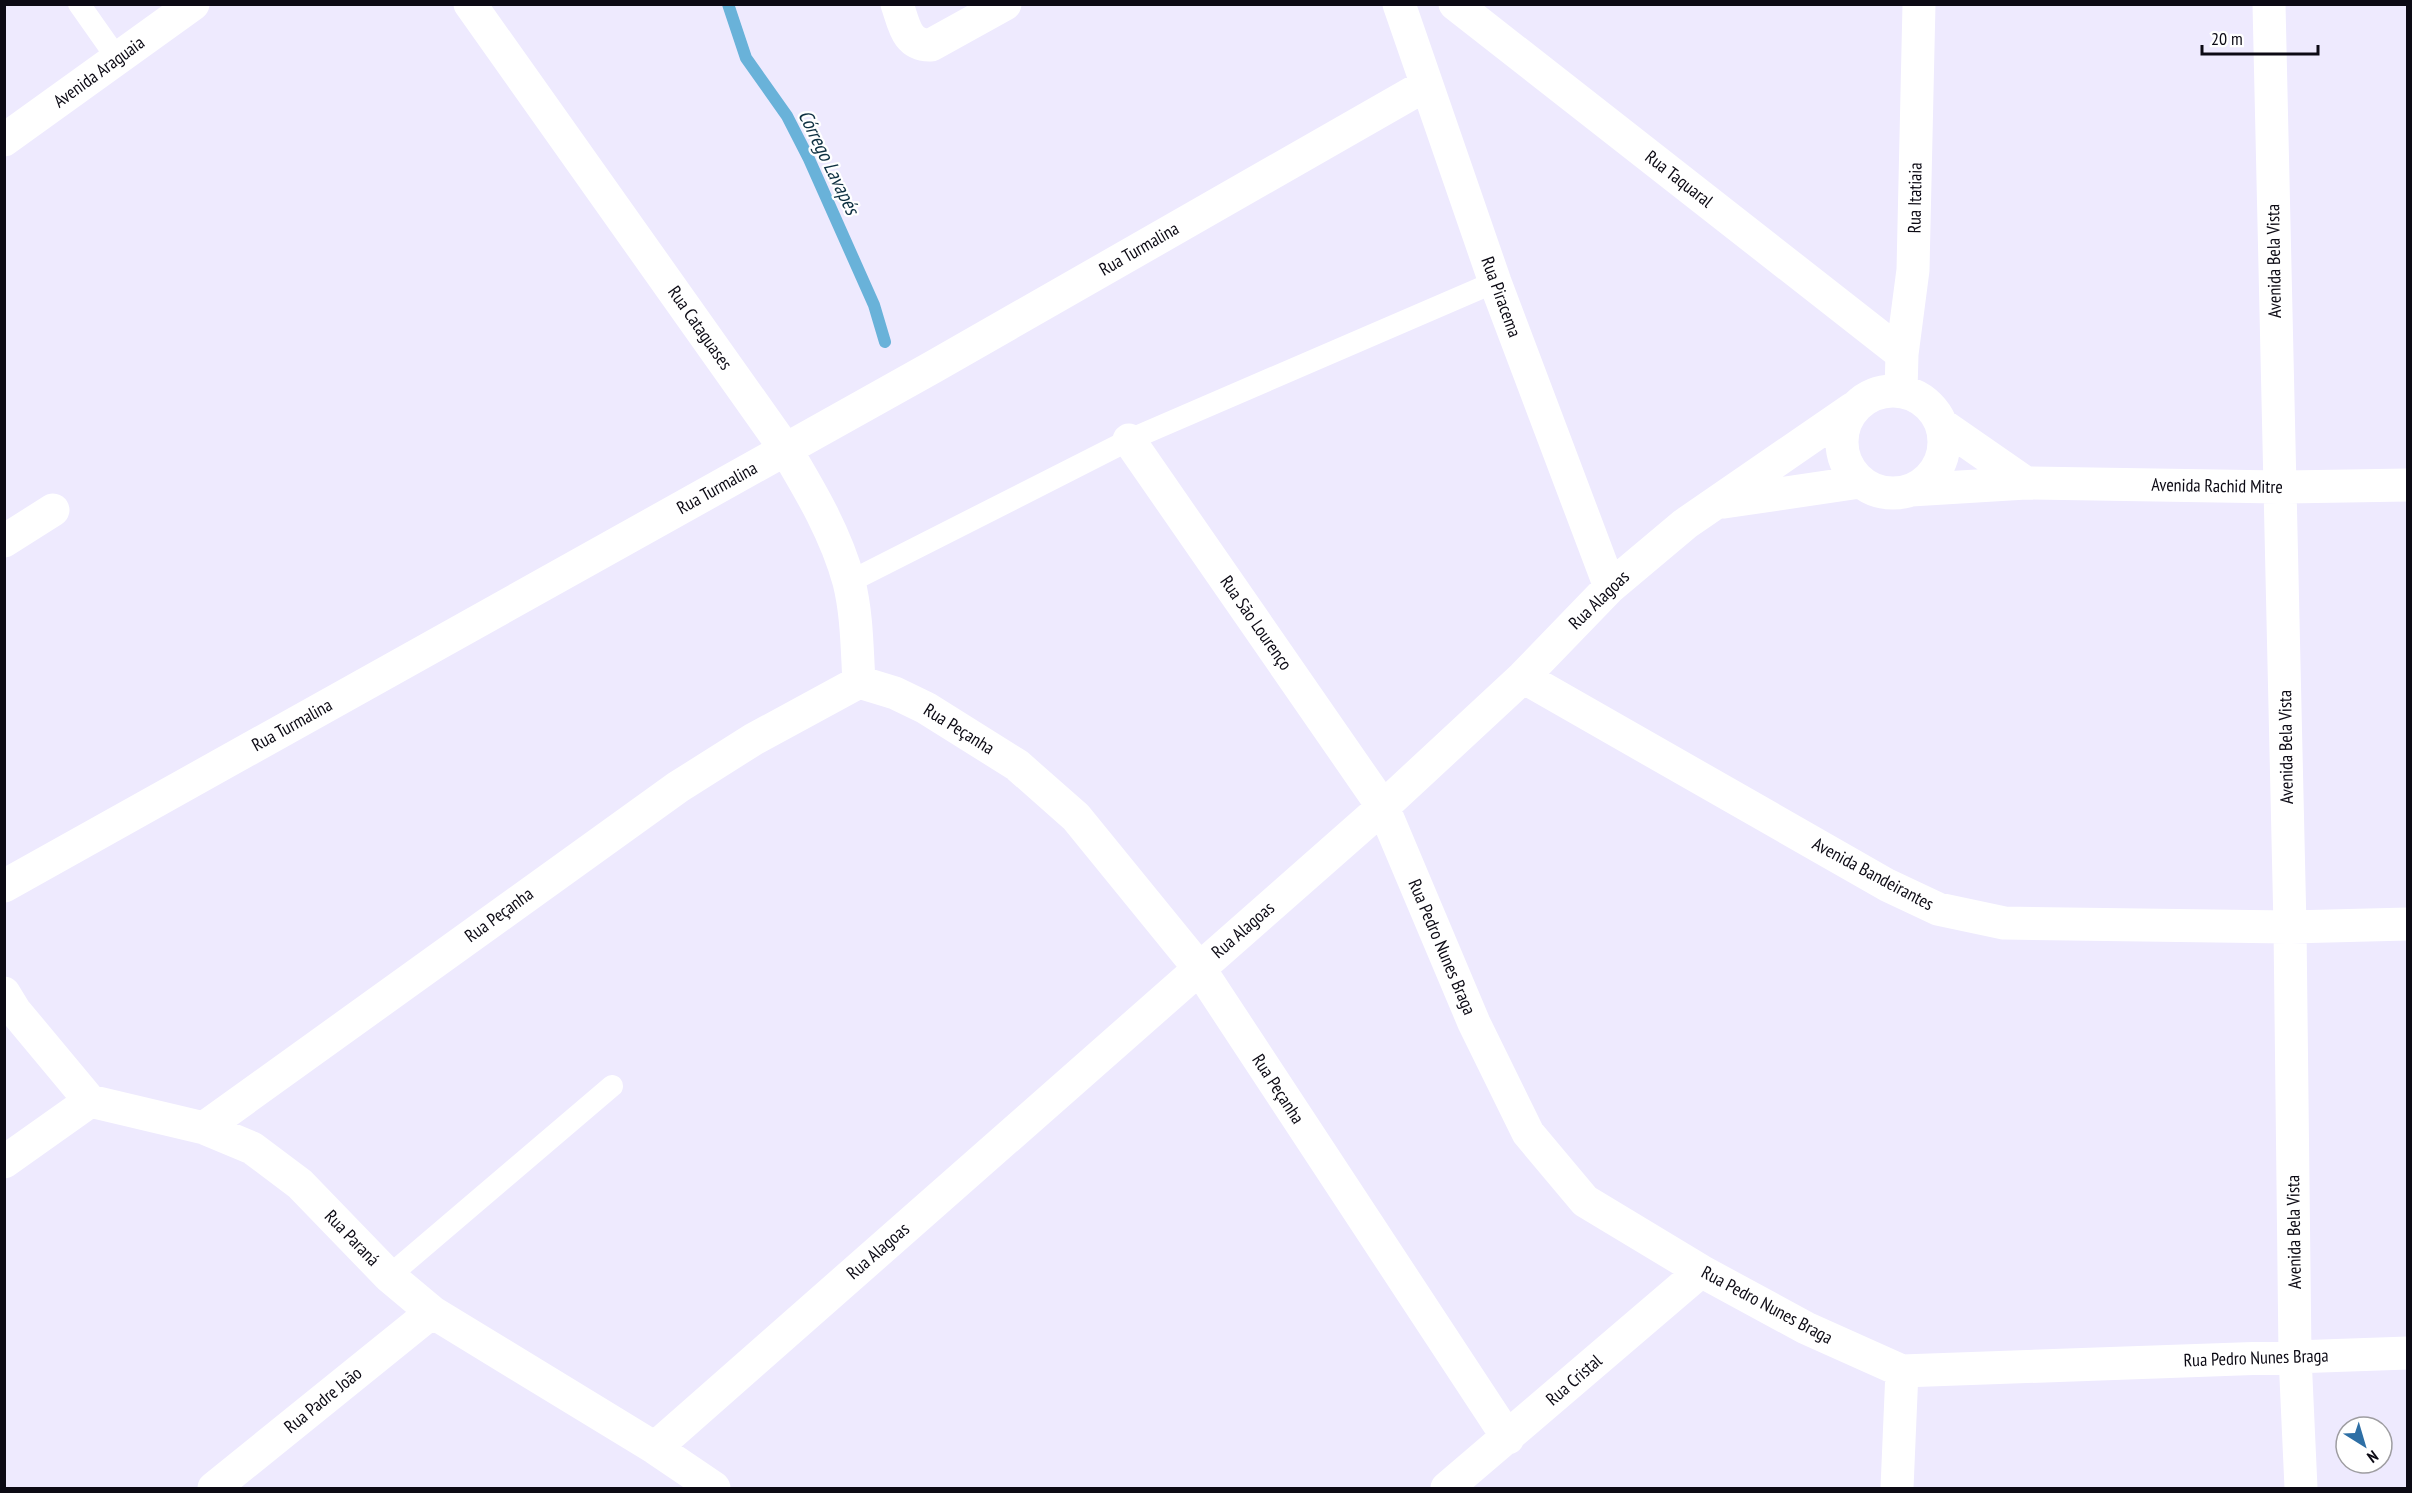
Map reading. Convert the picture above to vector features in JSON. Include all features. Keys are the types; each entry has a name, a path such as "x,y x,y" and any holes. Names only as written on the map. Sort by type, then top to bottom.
{"street":[{"name":"Avenida Araguaia","path":"4,140 193,4"},
{"name":"Rua Cataguases","path":"470,4 786,450 831,529 849,582 855,618 859,682"},
{"path":"901,18 912,41 920,45 931,45 1005,4"},
{"name":"Rua Piracema","path":"1399,4 1496,282 1610,587"},
{"name":"Rua Taquaral","path":"1455,4 1902,354"},
{"name":"Rua Itatiaia","path":"1901,391 1902,354 1913,270 1919,4"},
{"name":"Avenida Bela Vista","path":"2269,4 2290,927 2295,1356 2301,1488"},
{"name":"Rua Turmalina","path":"4,886 786,450 1426,85"},
{"path":"1716,503 1875,394 1901,391 1926,402 1941,424 2026,483"},
{"path":"1852,409 1841,434 1844,460 1860,482"},
{"path":"1911,490 1933,476 1944,451 1941,424"},
{"name":"Rua São Lourenço","path":"1129,440 1383,807"},
{"name":"Rua Alagoas","path":"655,1448 1383,807 1523,677 1610,587 1685,524 1716,503 1860,482 1884,493 1911,490"},
{"name":"Avenida Rachid Mitre","path":"1911,490 2026,483 2279,487 2408,485"},
{"path":"4,541 53,510"},
{"name":"Avenida Bandeirantes","path":"1523,677 1887,885 1938,909 2004,923 2290,927 2408,924"},
{"name":"Rua Peçanha","path":"204,1128 678,787 754,739 859,682 894,693 926,708 1017,765 1076,818 1199,968 1508,1438"},
{"name":"Rua Pedro Nunes Braga","path":"1383,807 1474,1023 1528,1133 1585,1201 1701,1271 1806,1328 1902,1371 2408,1353"},
{"path":"4,993 15,1011 90,1101 4,1162"},
{"name":"Rua Paraná","path":"90,1101 204,1128 252,1148 300,1184 389,1276 432,1312 655,1448 714,1488"},
{"name":"Rua Cristal","path":"1447,1488 1701,1271"},
{"name":"Rua Padre João","path":"214,1488 432,1312"},
{"path":"1897,1488 1902,1371"}],"lane":[{"path":"79,4 117,58"},
{"path":"849,582 1129,440 1496,282"},
{"path":"389,1276 612,1086"}],"waterway":[{"name":"Córrego Lavapés","path":"728,4 746,58 787,116 809,159 874,305 885,342"}]}
